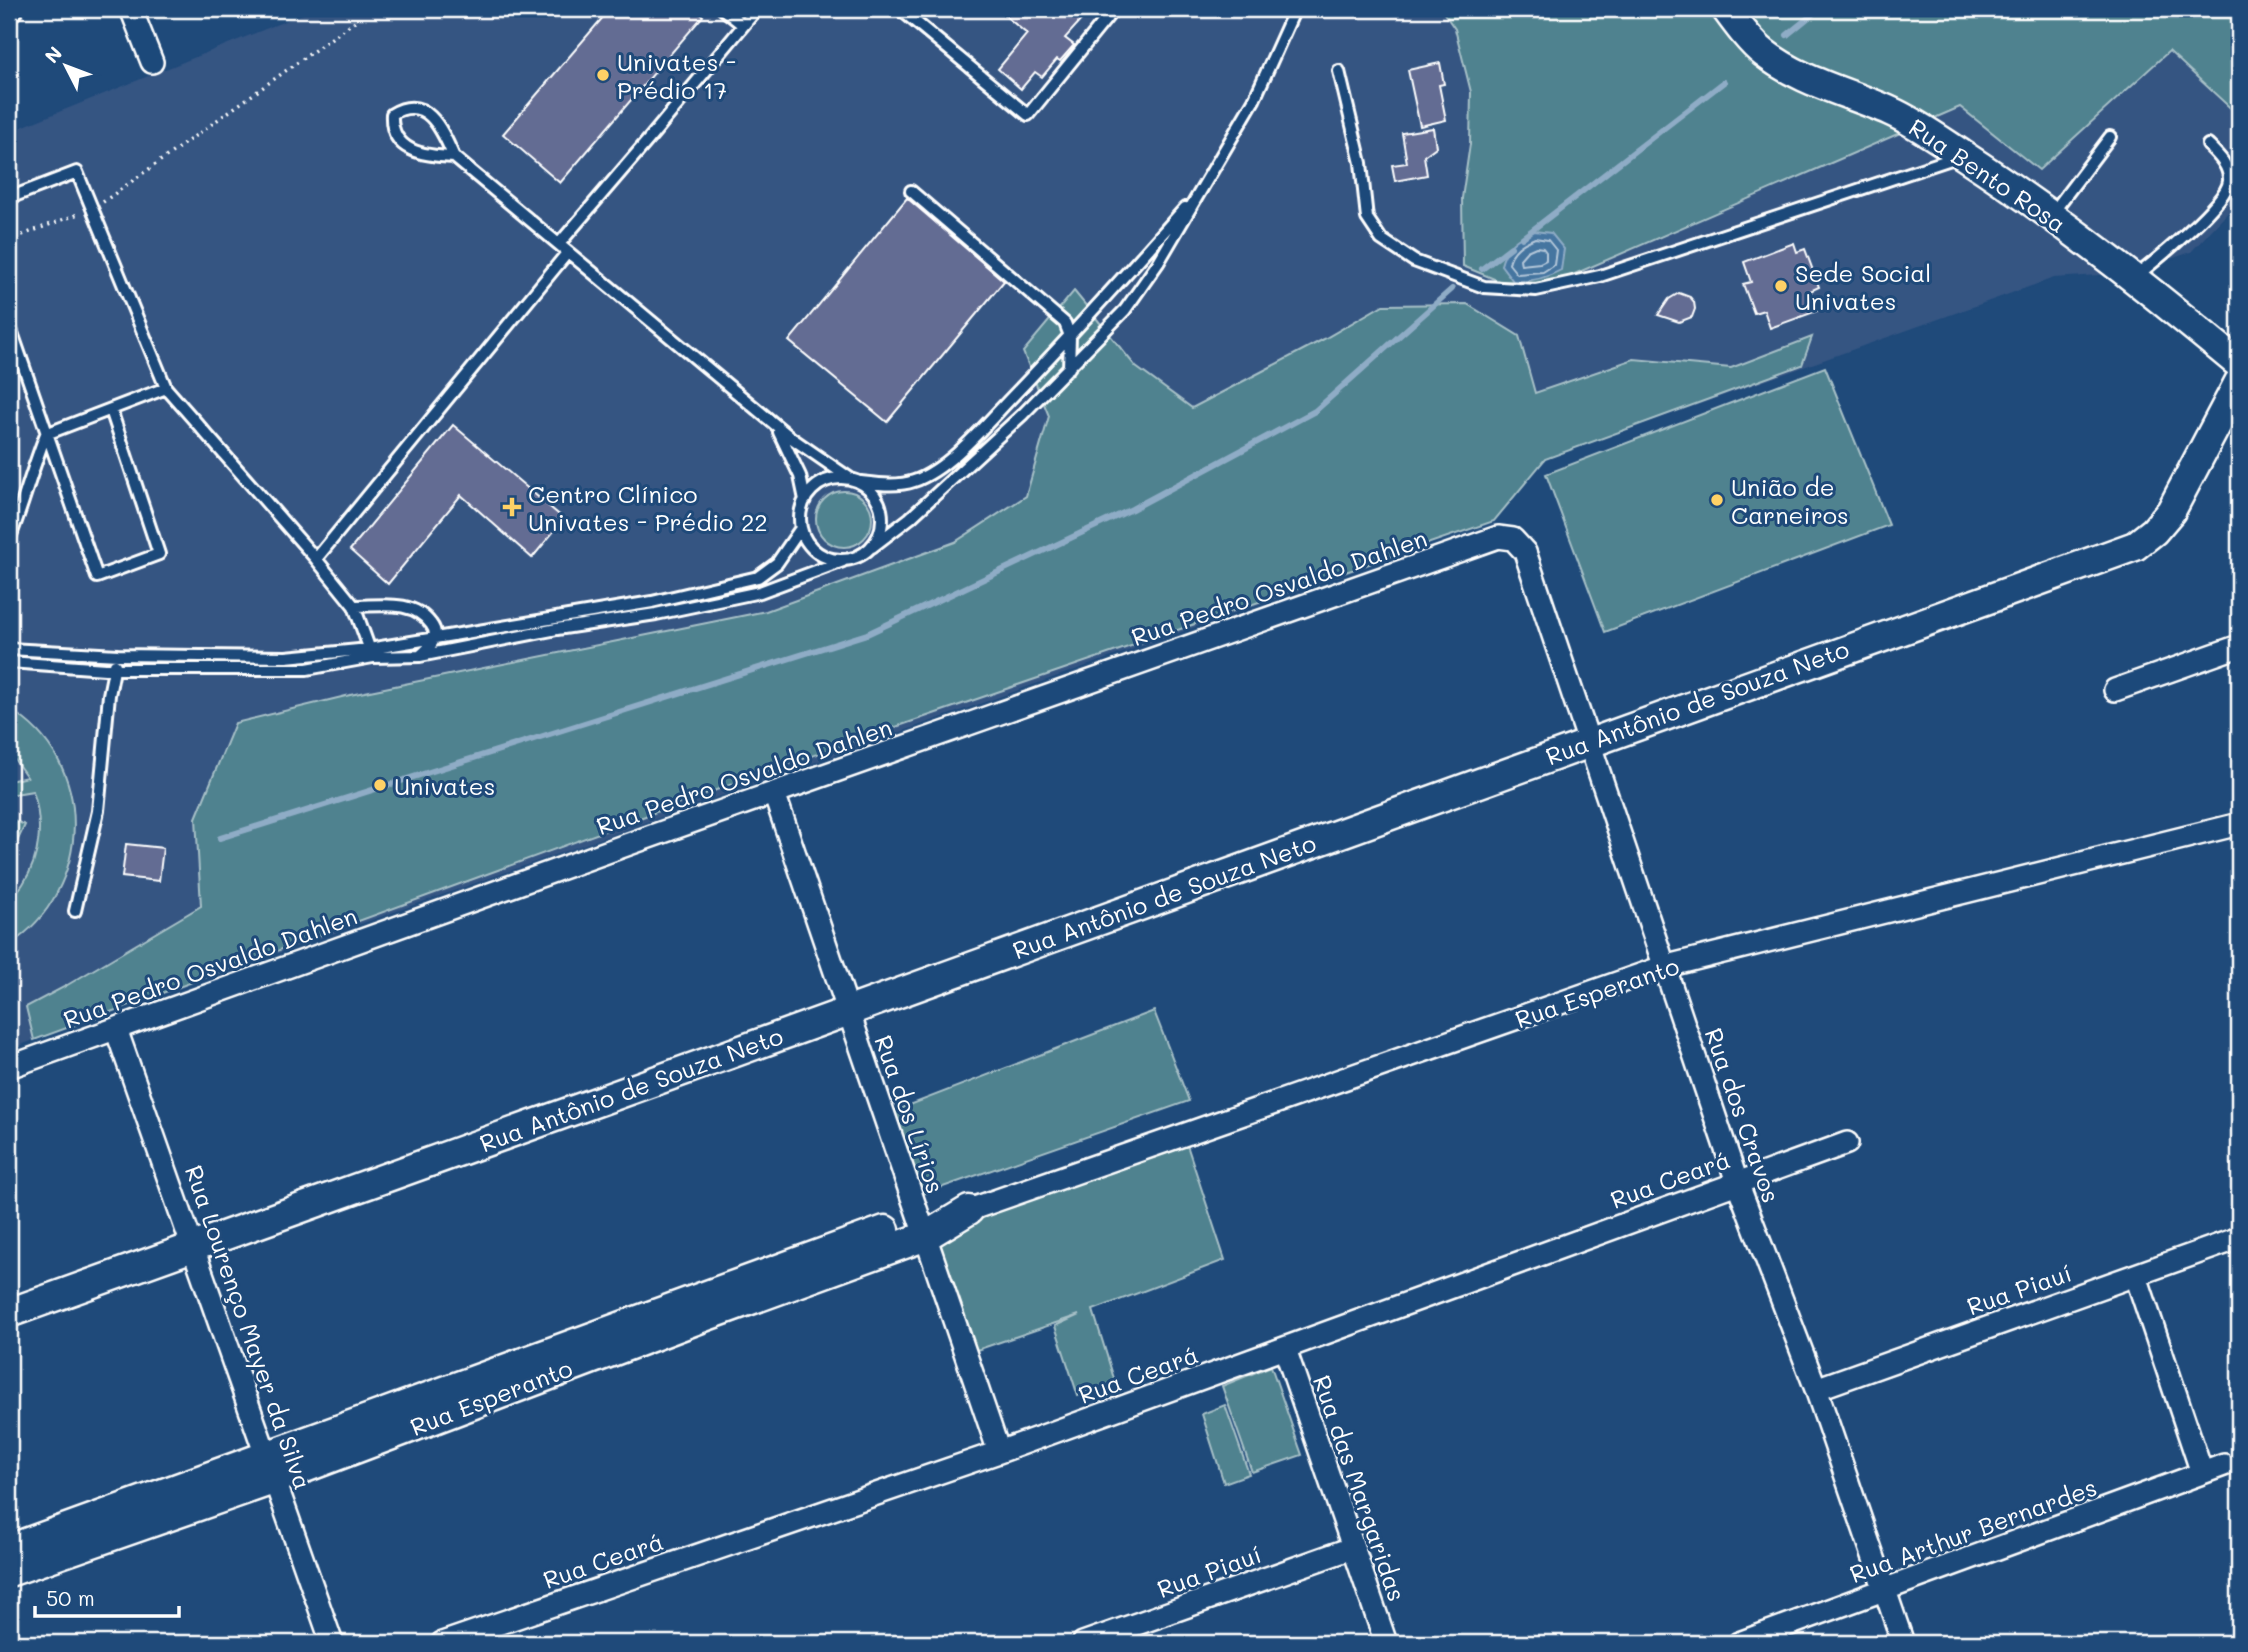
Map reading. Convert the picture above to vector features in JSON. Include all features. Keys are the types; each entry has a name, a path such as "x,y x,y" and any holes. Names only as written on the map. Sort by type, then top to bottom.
{"street":[{"path":"131,9 152,62"},
{"name":"Rua Bento Rosa","path":"1726,9 1763,52 1783,66 1822,86 1891,112 1963,155 2051,215 2135,278 2239,364"},
{"name":"Rua Antônio de Souza Neto","path":"9,1313 1588,741 2135,546 2154,531 2171,511 2239,382"},
{"name":"Rua dos Cravos","path":"1498,537 1513,539 1525,551 1737,1182 1816,1389 1903,1643"},
{"name":"Rua Pedro Osvaldo Dahlen","path":"9,1067 1498,537"},
{"path":"2115,690 2239,646"},
{"name":"Rua dos Lírios","path":"774,793 846,1012 923,1227 999,1452"},
{"name":"Rua Esperanto","path":"11,1560 270,1469 700,1307 969,1210 1663,967 2239,824"},
{"name":"Rua Lourenço Mayer da Silva","path":"116,1029 332,1643"},
{"name":"Rua Ceará","path":"442,1643 999,1452 1847,1143"},
{"name":"Rua Piauí","path":"1816,1389 2239,1238"},
{"path":"2136,1276 2202,1473"},
{"name":"Rua das Margaridas","path":"1285,1349 1386,1643"},
{"name":"Rua Arthur Bernardes","path":"1739,1643 2224,1465"},
{"name":"Rua Piauí","path":"1083,1643 1352,1548"}],"lane":[{"path":"723,9 743,25"},
{"path":"559,244 757,9"},
{"path":"900,9 1028,116 1114,9"},
{"path":"9,649 118,655 286,657 371,653 420,656 557,629 656,614 760,592 863,554 911,518 1023,414 1125,310 1158,263 1254,100 1295,9"},
{"path":"1339,71 1361,163 1367,218 1381,239 1414,261 1485,287 1536,290 1600,276 1963,155"},
{"path":"454,157 417,153 400,142 391,129 392,114 404,107 419,108 440,126 454,157 777,426 877,497 881,507 882,528 872,547"},
{"path":"2051,215 2110,137"},
{"path":"2135,278 2172,247 2223,196 2229,182 2225,164 2208,145"},
{"path":"9,198 77,172 166,388 354,606 371,653"},
{"path":"843,561 822,556 806,541 801,528 801,510 811,491 829,480 895,485 915,481 943,464 980,430 1070,336 1201,190"},
{"path":"911,191 1065,323 1070,336 1069,368"},
{"path":"316,559 568,252"},
{"path":"9,324 97,577 159,554 111,410"},
{"path":"9,540 46,434 166,388"},
{"path":"777,426 800,476 805,500"},
{"path":"9,662 114,669 307,669 436,636 652,603 758,577 777,563 801,528"},
{"path":"354,606 387,604 413,608 428,619 436,636 432,645 420,656"},
{"path":"75,911 98,811 109,695 118,655"}],"path":[{"path":"9,240 93,209 358,19"}],"shaded area":[{"name":"Univates","path":"315,9 1377,9 1375,13 1386,9 1441,9 1455,29 1471,92 1470,144 1563,279 1960,107 2039,170 2169,50 2239,116 2239,201 2191,252 2130,273 2054,278 1545,459 1494,521 9,1049 9,132"}],"green space":[{"path":"1441,9 2239,9 2239,116 2169,51 2039,170 1960,107 1563,279 1511,286 1463,266 1462,198 1470,144 1471,92 1455,29"},
{"path":"1074,291 1136,367 1192,408 1383,305 1467,304 1519,336 1535,393 1634,359 1731,368 1812,337 1802,365 1545,459 1494,521 768,771 34,1040 26,1007 201,906 196,818 235,723 350,695 766,611 955,542 1026,496 1049,416 1023,352"},
{"name":"União de Carneiros","path":"1825,367 1889,525 1605,632 1546,474"},
{"path":"844,491 855,493 864,499 870,508 870,530 864,539 855,545 844,547 833,545 824,539 818,530 816,519 818,508 824,499 833,493"},
{"path":"9,709 38,732 58,760 70,792 74,826 69,860 57,893 37,921 9,945 9,904 34,862 39,827 33,791 9,795 9,781 27,777 9,752"},
{"path":"9,818 25,825 9,858"},
{"path":"1154,1011 1189,1101 923,1194 894,1111"},
{"path":"1186,1142 1225,1260 1093,1310 1115,1382 1078,1396 1055,1326 1079,1315 971,1352 931,1233"},
{"path":"1271,1366 1302,1455 1252,1472 1222,1386"},
{"path":"1225,1405 1249,1474 1224,1483 1202,1414"}],"water":[{"path":"1534,231 1551,233 1564,249 1561,270 1538,279 1513,281 1501,265 1503,258 1513,244"}],"building":[{"name":"Univates - Prédio 17","path":"610,9 694,9 703,16 560,183 503,134"},
{"path":"997,9 1091,9 1065,38 1074,45 1060,61 1057,59 1042,77 1035,72 1021,89 998,69 1027,34"},
{"path":"1440,63 1444,84 1439,85 1446,120 1420,126 1408,70"},
{"path":"1433,128 1436,147 1424,156 1427,175 1395,181 1392,165 1407,163 1402,133"},
{"path":"907,198 1004,281 887,422 789,341"},
{"name":"Sede Social Univates","path":"1794,243 1797,252 1805,249 1819,287 1810,291 1817,311 1770,328 1764,310 1754,313 1743,284 1751,282 1744,262"},
{"path":"1679,293 1690,297 1694,302 1692,317 1679,322 1658,315 1669,299"},
{"name":"Centro Clínico Univates - Prédio 22","path":"453,425 564,519 532,558 461,495 388,584 350,550"},
{"path":"126,844 163,848 159,881 122,877"}],"waterway":[{"path":"1787,35 1819,9"},
{"path":"1522,238 1724,82"},
{"path":"1482,269 1511,247"},
{"path":"220,838 867,634 1132,509 1315,411 1452,289"}],"place":[{"name":"Univates - Prédio 17","path":"603,75"},
{"name":"Sede Social Univates","path":"1781,286"},
{"name":"União de Carneiros","path":"1717,500"},
{"name":"Centro Clínico Univates - Prédio 22","path":"512,507"},
{"name":"Univates","path":"380,785"}]}
